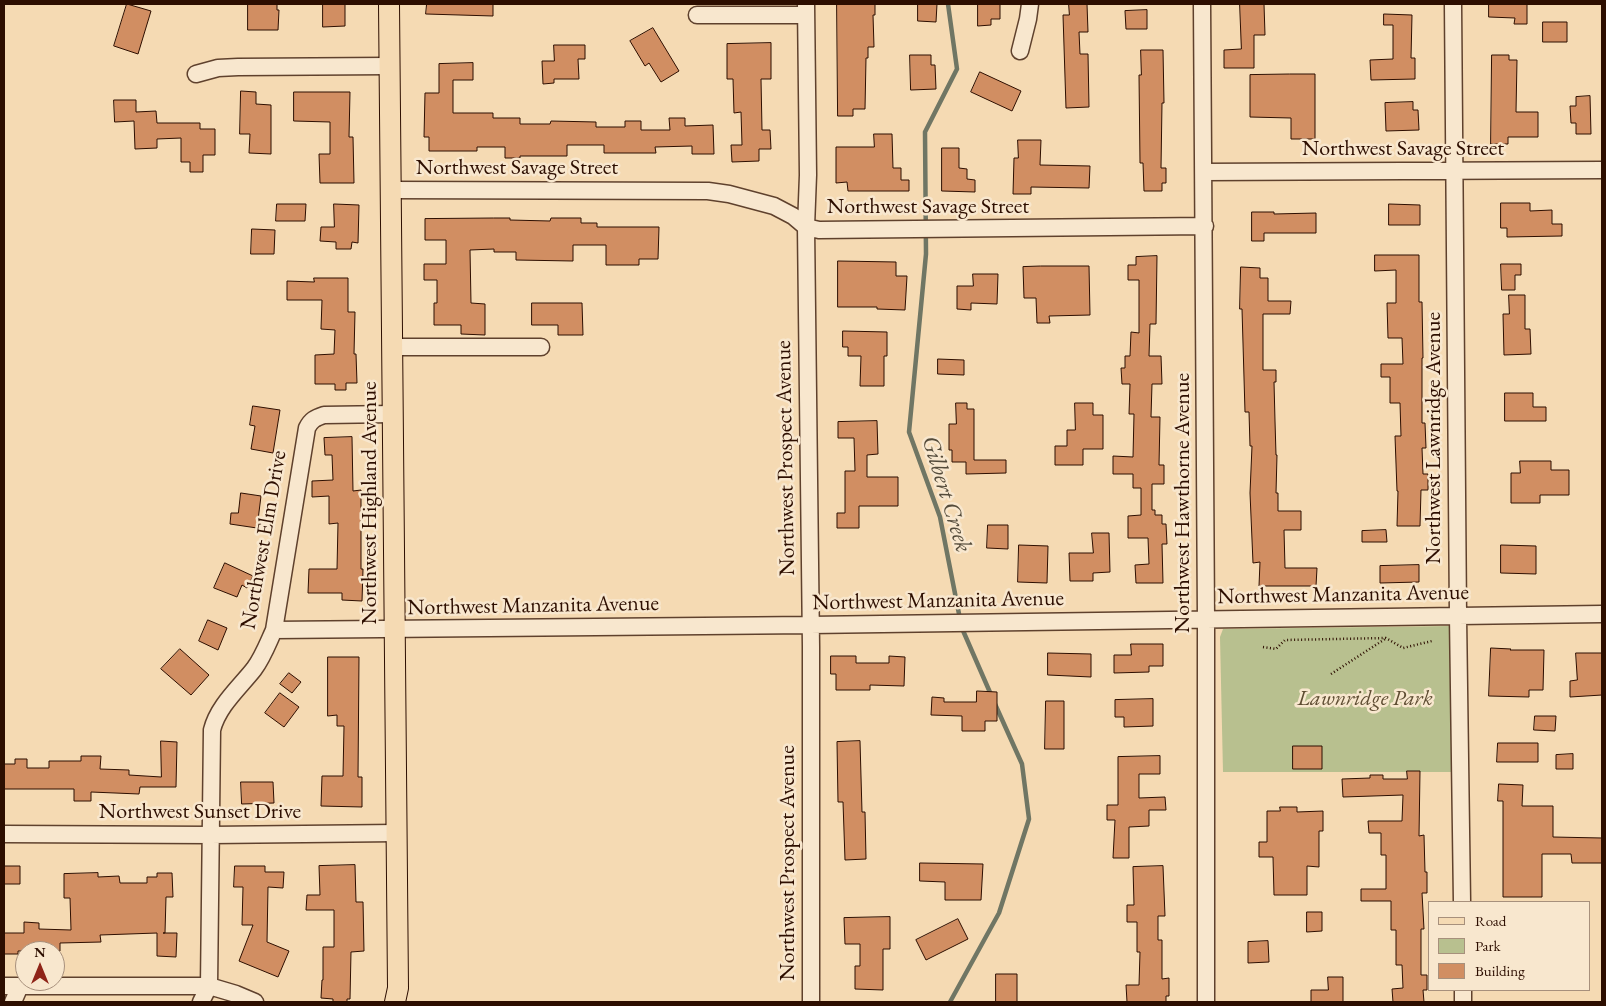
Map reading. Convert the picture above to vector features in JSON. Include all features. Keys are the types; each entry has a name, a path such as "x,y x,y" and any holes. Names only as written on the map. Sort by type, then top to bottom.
{"main road":[{"name":"Northwest Highland Avenue","path":"389,4 398,988 395,1002"}],"street":[{"path":"1020,51 1030,4"},
{"name":"Northwest Hawthorne Avenue","path":"1202,4 1205,226 1206,1002"},
{"name":"Northwest Lawnridge Avenue","path":"1454,4 1462,901"},
{"path":"697,15 806,9"},
{"name":"Northwest Prospect Avenue","path":"806,9 811,1002"},
{"path":"196,74 218,68 238,67 389,66"},
{"name":"Northwest Savage Street","path":"1204,172 1602,170"},
{"name":"Northwest Savage Street","path":"391,190 708,191 729,194 774,206 794,216 806,227 819,230 880,231 1205,226"},
{"path":"393,346 541,347"},
{"name":"Northwest Elm Drive","path":"201,1002 209,986 212,730 214,722 228,700 255,668 274,630 307,428 314,418 324,415 393,414"},
{"name":"Northwest Manzanita Avenue","path":"274,630 1602,614"},
{"name":"Northwest Sunset Drive","path":"4,834 211,835 397,833"},
{"path":"65,986 209,986 255,1002"}],"path":[{"path":"1331,674 1386,638"},
{"path":"1263,647 1276,648 1285,640 1386,638 1403,648 1432,641"}],"green space":[{"name":"Lawnridge Park","path":"1450,626 1454,772 1223,772 1220,637 1223,629"}],"building":[{"path":"127,4 151,11 138,54 114,46"},
{"path":"248,4 277,4 277,10 279,10 278,30 248,30"},
{"path":"323,4 345,4 345,26 323,27"},
{"path":"427,4 493,4 493,16 426,14"},
{"path":"837,4 875,4 875,15 873,15 874,47 868,47 868,58 866,58 865,109 853,109 853,116 838,116"},
{"path":"918,4 937,4 936,22 918,21"},
{"path":"978,4 1000,4 1000,19 991,19 991,25 978,26"},
{"path":"1069,4 1087,4 1088,32 1079,32 1080,54 1088,54 1089,107 1066,108 1063,15 1069,15"},
{"path":"1240,4 1264,4 1265,35 1254,35 1254,68 1224,68 1224,50 1241,49"},
{"path":"1489,4 1527,4 1527,24 1514,24 1515,18 1489,17"},
{"path":"1147,10 1147,29 1126,29 1125,11"},
{"path":"1384,14 1412,15 1411,58 1415,58 1415,79 1371,80 1370,60 1393,59 1393,25 1384,25"},
{"path":"1543,22 1567,22 1567,42 1543,42"},
{"path":"653,28 679,71 661,82 649,63 645,66 630,41"},
{"path":"771,43 771,79 761,79 762,130 770,130 771,149 759,149 759,161 732,162 731,145 742,145 741,112 734,113 733,79 727,79 727,44"},
{"path":"554,45 585,45 585,59 578,59 579,79 554,79 554,83 543,84 542,61 554,61"},
{"path":"1141,50 1163,50 1164,103 1162,103 1161,168 1166,168 1166,183 1162,183 1162,191 1144,191 1143,163 1140,163 1139,75 1141,75"},
{"path":"910,55 931,55 931,65 935,65 936,89 911,90"},
{"path":"1492,55 1509,55 1509,60 1517,60 1516,112 1538,112 1538,137 1508,137 1508,144 1491,144"},
{"path":"473,63 473,80 453,80 453,113 493,113 493,118 520,118 520,124 550,124 551,121 596,122 596,127 625,127 625,121 641,121 641,130 670,130 669,118 685,118 685,126 713,125 714,154 692,154 692,146 655,147 656,153 604,153 604,145 567,145 567,156 520,156 520,158 505,158 505,147 477,147 477,151 429,151 429,137 424,137 425,93 439,93 439,64"},
{"path":"980,72 1021,91 1012,111 971,92"},
{"path":"1315,74 1315,139 1291,139 1291,118 1250,117 1250,75"},
{"path":"241,91 256,92 256,104 271,105 271,154 249,153 250,134 240,134"},
{"path":"294,92 350,92 349,137 353,137 354,183 320,183 319,154 330,154 330,122 294,121"},
{"path":"1590,96 1591,134 1576,134 1576,123 1571,123 1570,106 1576,106 1576,97"},
{"path":"114,100 136,100 136,112 156,111 157,123 200,123 200,129 215,129 215,155 203,155 203,172 190,172 190,162 181,162 181,138 157,139 157,148 135,149 134,121 115,122"},
{"path":"1413,102 1413,110 1418,110 1419,130 1386,131 1385,103"},
{"path":"874,134 892,134 893,168 901,168 901,180 909,180 909,191 848,191 847,182 836,183 836,147 874,147"},
{"path":"1018,140 1041,140 1040,165 1090,166 1089,188 1031,187 1031,194 1013,194 1014,158 1018,158"},
{"path":"942,148 959,148 959,168 967,169 967,179 975,180 975,192 942,191"},
{"path":"1501,203 1530,203 1530,211 1552,210 1552,224 1562,224 1562,236 1507,237 1507,228 1501,228"},
{"path":"277,204 306,204 305,221 276,221"},
{"path":"334,204 359,205 358,243 352,242 351,249 336,249 336,242 320,241 321,227 334,227"},
{"path":"1389,204 1420,205 1420,225 1389,225"},
{"path":"1252,212 1274,212 1274,214 1316,213 1316,233 1264,233 1264,241 1252,241"},
{"path":"510,218 510,220 550,221 551,218 581,218 581,223 597,223 597,227 659,227 658,259 639,259 639,265 606,265 606,245 573,245 573,261 516,260 516,252 494,252 494,249 470,250 471,303 485,304 485,335 461,334 461,325 434,325 434,303 437,303 437,280 424,280 424,264 446,264 446,240 425,240 425,219"},
{"path":"252,229 275,230 274,254 251,254"},
{"path":"1375,255 1419,255 1419,302 1422,302 1423,358 1422,423 1425,423 1426,448 1422,448 1423,474 1428,474 1428,490 1421,490 1420,526 1397,526 1398,491 1395,436 1401,436 1400,403 1390,403 1390,377 1381,377 1381,364 1403,364 1402,338 1388,338 1387,303 1396,303 1396,270 1375,271"},
{"path":"1157,256 1156,324 1150,324 1149,356 1161,356 1162,384 1152,384 1151,417 1160,417 1159,465 1164,465 1164,484 1152,484 1152,510 1155,510 1155,515 1162,515 1162,524 1166,524 1167,544 1162,544 1163,583 1136,583 1135,565 1149,564 1148,538 1128,538 1128,516 1141,515 1141,488 1133,488 1133,474 1113,474 1113,456 1133,457 1134,414 1129,414 1130,384 1122,384 1121,368 1125,368 1125,356 1130,356 1131,332 1139,333 1139,280 1128,280 1128,265 1136,265 1136,257"},
{"path":"838,261 896,262 896,276 907,276 905,310 877,309 877,307 838,307"},
{"path":"1501,264 1521,264 1521,275 1515,275 1515,290 1502,290"},
{"path":"1089,266 1090,315 1049,316 1050,323 1037,323 1036,298 1024,298 1023,267"},
{"path":"1241,267 1260,268 1260,278 1268,278 1268,301 1291,301 1290,314 1263,314 1263,370 1276,370 1276,382 1274,382 1278,511 1301,511 1301,530 1284,530 1285,568 1317,568 1316,586 1259,586 1260,562 1253,563 1250,493 1252,446 1250,446 1249,412 1245,412 1242,309 1240,309"},
{"path":"973,274 998,274 997,304 971,303 971,310 957,309 957,286 973,286"},
{"path":"314,278 348,278 348,312 355,312 354,354 356,354 357,383 346,383 346,390 335,390 335,384 315,384 315,355 334,354 335,330 321,329 322,300 287,300 287,281 314,282"},
{"path":"1509,295 1525,295 1525,329 1530,329 1531,354 1504,355 1503,314 1509,314"},
{"path":"532,303 582,303 583,335 558,335 558,325 532,325"},
{"path":"843,331 887,332 887,356 884,356 884,386 860,386 861,356 848,356 848,347 843,347"},
{"path":"938,359 964,360 964,375 938,374"},
{"path":"1505,393 1533,393 1533,407 1546,407 1546,421 1505,421"},
{"path":"956,403 967,403 967,409 974,409 974,460 1006,460 1006,473 966,474 966,462 952,462 952,450 949,450 949,424 956,424"},
{"path":"1075,403 1093,403 1093,415 1103,415 1103,449 1083,449 1083,465 1055,465 1055,446 1067,446 1067,430 1075,430"},
{"path":"253,406 280,410 273,453 251,449 255,426 250,425"},
{"path":"877,421 878,454 867,455 867,477 898,477 898,506 859,506 859,528 837,528 837,513 845,513 845,471 855,471 854,438 838,438 838,422"},
{"path":"352,437 353,491 361,490 362,601 342,600 342,593 308,593 309,569 337,569 338,523 329,524 329,496 312,497 312,481 333,480 332,455 325,455 324,438"},
{"path":"1520,461 1551,461 1551,470 1569,470 1569,495 1540,495 1540,503 1511,503 1511,473 1520,473"},
{"path":"241,493 261,496 257,528 230,524 231,513 238,513"},
{"path":"988,525 1008,525 1008,549 987,548"},
{"path":"1386,530 1387,542 1362,542 1362,531"},
{"path":"1092,533 1109,533 1110,572 1093,573 1093,581 1070,581 1069,553 1093,553"},
{"path":"1019,545 1048,546 1047,583 1018,582"},
{"path":"1501,545 1536,546 1536,574 1501,573"},
{"path":"225,563 253,576 247,588 242,585 237,597 214,588"},
{"path":"1419,565 1419,582 1380,583 1380,566"},
{"path":"208,620 227,628 218,650 199,641"},
{"path":"1131,644 1163,644 1163,666 1149,666 1149,672 1114,673 1114,655 1131,655"},
{"path":"1491,648 1544,650 1543,690 1529,690 1529,697 1489,696"},
{"path":"180,649 209,675 191,695 161,669"},
{"path":"1048,653 1091,654 1091,677 1048,675"},
{"path":"1576,653 1602,653 1602,695 1570,697 1570,681 1577,680"},
{"path":"831,656 856,656 856,663 889,663 889,656 905,657 904,686 870,685 870,690 836,690 836,674 831,674"},
{"path":"328,657 359,657 358,777 362,777 362,807 321,806 322,776 343,776 344,726 337,726 337,715 328,716"},
{"path":"289,673 301,682 292,693 280,684"},
{"path":"977,691 997,692 997,721 985,721 985,731 962,731 962,716 931,715 932,697 944,698 944,702 976,702"},
{"path":"280,693 299,707 284,727 265,713"},
{"path":"1153,699 1153,726 1124,727 1124,717 1115,717 1115,700"},
{"path":"1046,701 1064,701 1064,749 1045,749"},
{"path":"1535,716 1556,716 1555,731 1534,730"},
{"path":"161,741 177,742 176,787 140,787 139,794 91,792 91,801 74,801 74,789 4,789 4,764 15,764 15,759 27,759 27,768 49,768 49,761 81,761 81,756 101,756 100,769 129,770 129,775 161,777"},
{"path":"860,741 862,812 865,812 866,859 845,860 843,802 838,802 837,742"},
{"path":"1498,743 1538,743 1538,762 1497,762"},
{"path":"1293,746 1322,746 1322,769 1293,769"},
{"path":"1573,754 1573,769 1556,769 1556,755"},
{"path":"1160,756 1160,774 1139,774 1139,798 1165,797 1166,810 1149,810 1149,826 1129,827 1129,858 1113,858 1115,820 1107,820 1107,805 1118,805 1118,757"},
{"path":"1407,771 1420,771 1419,836 1424,835 1425,872 1427,872 1427,893 1422,893 1424,929 1421,929 1421,975 1427,975 1427,990 1423,990 1424,1002 1393,1002 1392,989 1403,988 1402,965 1396,965 1396,930 1391,930 1391,901 1361,901 1361,889 1386,889 1386,855 1381,855 1381,833 1369,833 1368,821 1402,821 1403,795 1343,797 1342,779 1370,778 1370,775 1383,775 1383,779 1407,779"},
{"path":"241,782 273,782 274,803 242,804"},
{"path":"1499,784 1523,785 1522,806 1553,806 1553,837 1602,838 1602,863 1572,863 1571,854 1542,854 1542,897 1503,897 1503,801 1498,801"},
{"path":"1280,807 1297,807 1297,812 1323,811 1323,831 1319,831 1319,867 1307,866 1307,895 1274,895 1273,857 1259,857 1259,842 1267,842 1267,811 1280,811"},
{"path":"920,863 983,864 981,900 945,900 945,882 920,881"},
{"path":"355,865 356,902 363,902 364,951 351,952 350,999 347,999 347,1002 333,1002 333,999 321,998 323,947 334,947 334,910 306,910 307,895 320,895 319,866"},
{"path":"4,866 20,866 20,884 4,884"},
{"path":"235,866 265,866 265,872 284,872 283,888 268,887 267,942 289,951 278,977 239,961 253,925 242,925 243,887 234,887"},
{"path":"1163,866 1165,916 1158,916 1158,940 1162,940 1162,979 1169,978 1169,996 1166,996 1166,1002 1127,1002 1126,985 1139,985 1140,952 1137,952 1137,922 1127,922 1127,905 1134,905 1133,867"},
{"path":"98,873 98,877 119,876 120,883 147,883 147,877 157,877 157,873 172,873 173,897 166,897 165,933 177,933 176,957 157,956 157,933 100,935 101,942 15,941 15,954 4,954 4,933 24,933 24,922 39,923 39,929 71,930 70,898 64,898 64,874"},
{"path":"1307,912 1322,912 1322,931 1307,932"},
{"path":"890,917 890,949 883,949 883,990 855,989 855,966 860,966 860,944 845,944 844,918"},
{"path":"958,919 968,939 926,960 916,940"},
{"path":"1268,941 1269,962 1248,963 1248,942"},
{"path":"996,974 1017,974 1017,1002 996,1002"},
{"path":"1328,977 1343,977 1343,1002 1311,1002 1311,990 1328,990"}],"waterway":[{"name":"Gilbert Creek","path":"948,4 957,69 925,132 926,254 909,432 940,517 960,619"},
{"name":"Gilbert Creek","path":"961,626 992,697"},
{"name":"Gilbert Creek","path":"950,1002 999,913 1029,819 1022,764 995,704"}]}
